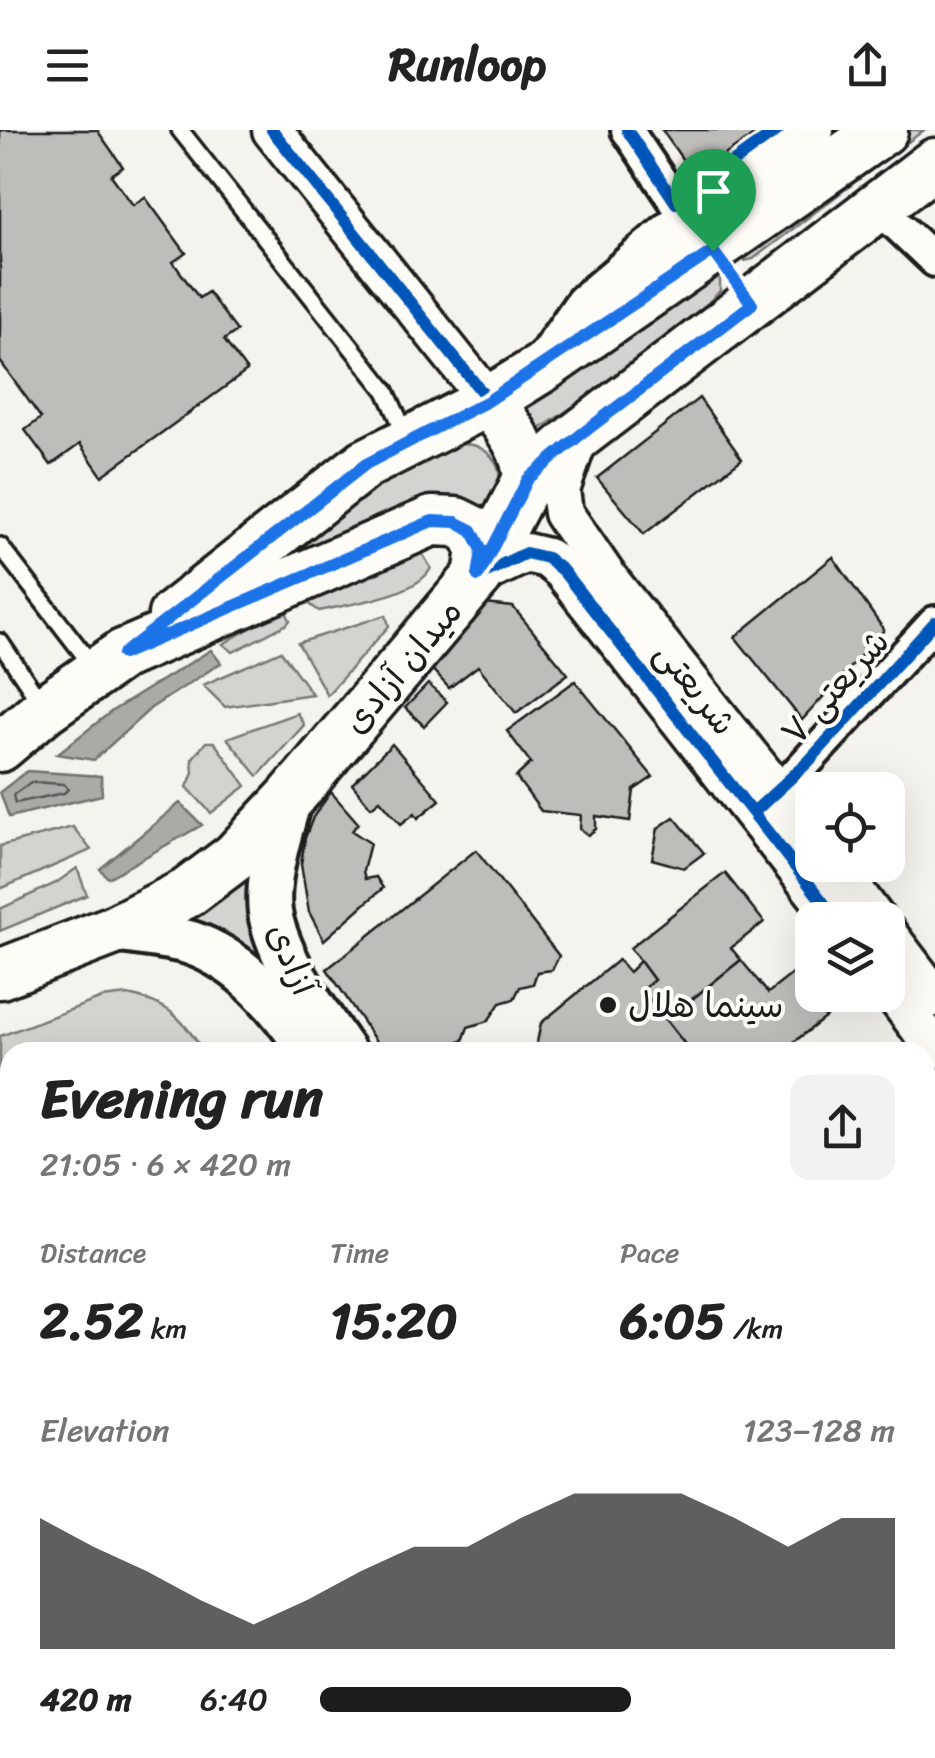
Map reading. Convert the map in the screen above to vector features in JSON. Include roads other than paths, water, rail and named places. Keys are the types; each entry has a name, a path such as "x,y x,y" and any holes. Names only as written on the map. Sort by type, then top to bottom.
{"main road":[{"path":"542,368 586,305 678,227 812,130"},
{"path":"111,664 366,464 488,401 542,368 883,130"},
{"path":"478,576 528,479 935,163"},
{"path":"713,251 752,304"},
{"path":"488,401 518,440 526,458 528,479"},
{"name":"میدان آزادی","path":"0,747 45,709 111,664 432,521 456,522 472,530 482,550 478,576 290,798 235,857 187,893 114,930 0,974"},
{"name":"آزادی","path":"290,798 272,862 271,920 306,998 337,1042"},
{"name":"آزادی","path":"114,930 192,944 242,971 284,1012 304,1042"}],"street":[{"path":"272,130 488,401"},
{"path":"626,130 676,204 778,130"},
{"path":"878,207 935,260"},
{"path":"579,436 560,490 562,513 767,802 795,823"},
{"name":"شریعتی","path":"478,576 526,553 547,558 563,571 767,802 826,902"},
{"name":"شریعتی ۷","path":"767,802 935,622"},
{"path":"905,958 935,998"},
{"path":"905,1008 930,1042"}],"lane":[{"path":"180,130 386,391 408,439"},
{"path":"0,546 111,664"},
{"path":"0,642 45,709"}],"water":[{"path":"211,650 221,663 151,708 94,760 57,754 112,711"},
{"path":"27,771 101,776 102,795 9,817 0,792"},
{"path":"180,803 202,825 108,878 100,869"}],"place":[{"name":"سینما هلال","path":"608,1005"}]}
